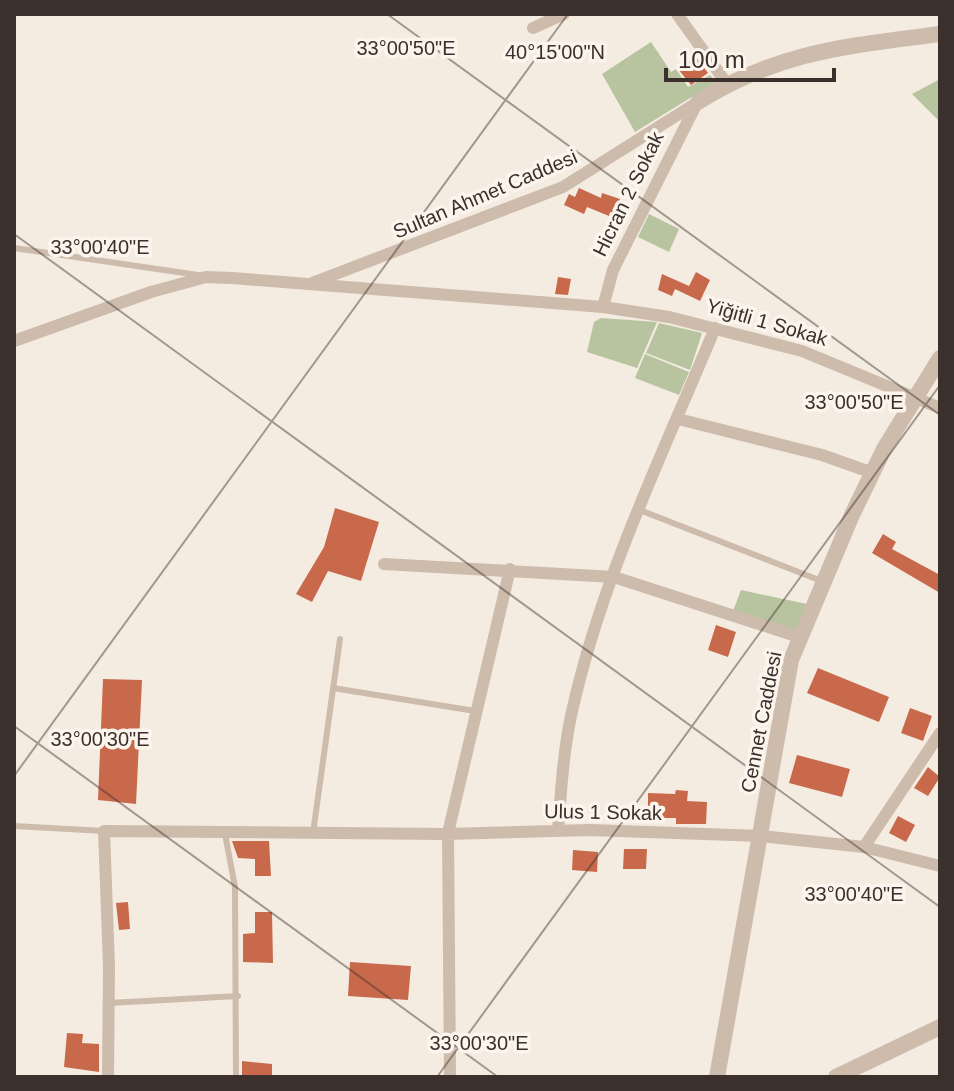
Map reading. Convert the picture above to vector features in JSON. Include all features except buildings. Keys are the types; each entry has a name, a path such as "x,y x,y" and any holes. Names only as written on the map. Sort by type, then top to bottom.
{"street":[{"path":"533,28 564,14"},
{"path":"677,14 727,84"},
{"name":"Sultan Ahmet Caddesi","path":"305,286 563,187 727,84 753,71 801,55 940,34"},
{"name":"Hicran 2 Sokak","path":"603,307 619,257 698,102"},
{"path":"14,341 120,302 206,277"},
{"name":"Yiğitli 1 Sokak","path":"206,277 603,307 715,328 802,351 940,408"},
{"path":"558,831 572,715 614,577 637,509 715,328"},
{"name":"Cennet Caddesi","path":"717,1077 785,692 799,637 873,473 914,396 940,358"},
{"path":"678,419 822,455 873,473"},
{"path":"384,564 614,577 799,637"},
{"path":"450,1077 447,834 510,569"},
{"path":"864,847 938,740"},
{"path":"104,831 108,1077"},
{"name":"Ulus 1 Sokak","path":"104,831 447,834 558,831 761,836 864,847 940,866"},
{"path":"836,1077 940,1027"}],"lane":[{"path":"14,248 206,277"},
{"path":"637,509 824,582"},
{"path":"313,833 340,639"},
{"path":"333,688 476,711"},
{"path":"14,826 104,831"},
{"path":"225,832 235,887 238,996 236,1077"},
{"path":"108,1003 238,996"}],"green space":[{"path":"651,42 671,72 676,69 688,87 710,75 716,82 635,132 602,74"},
{"path":"940,79 940,122 912,94"},
{"path":"649,214 679,229 669,252 638,237"},
{"path":"601,318 657,322 637,368 587,352 594,322"},
{"path":"659,323 702,333 690,370 646,353"},
{"path":"645,354 689,372 679,395 635,378"},
{"path":"741,590 807,604 795,632 733,611"}]}
